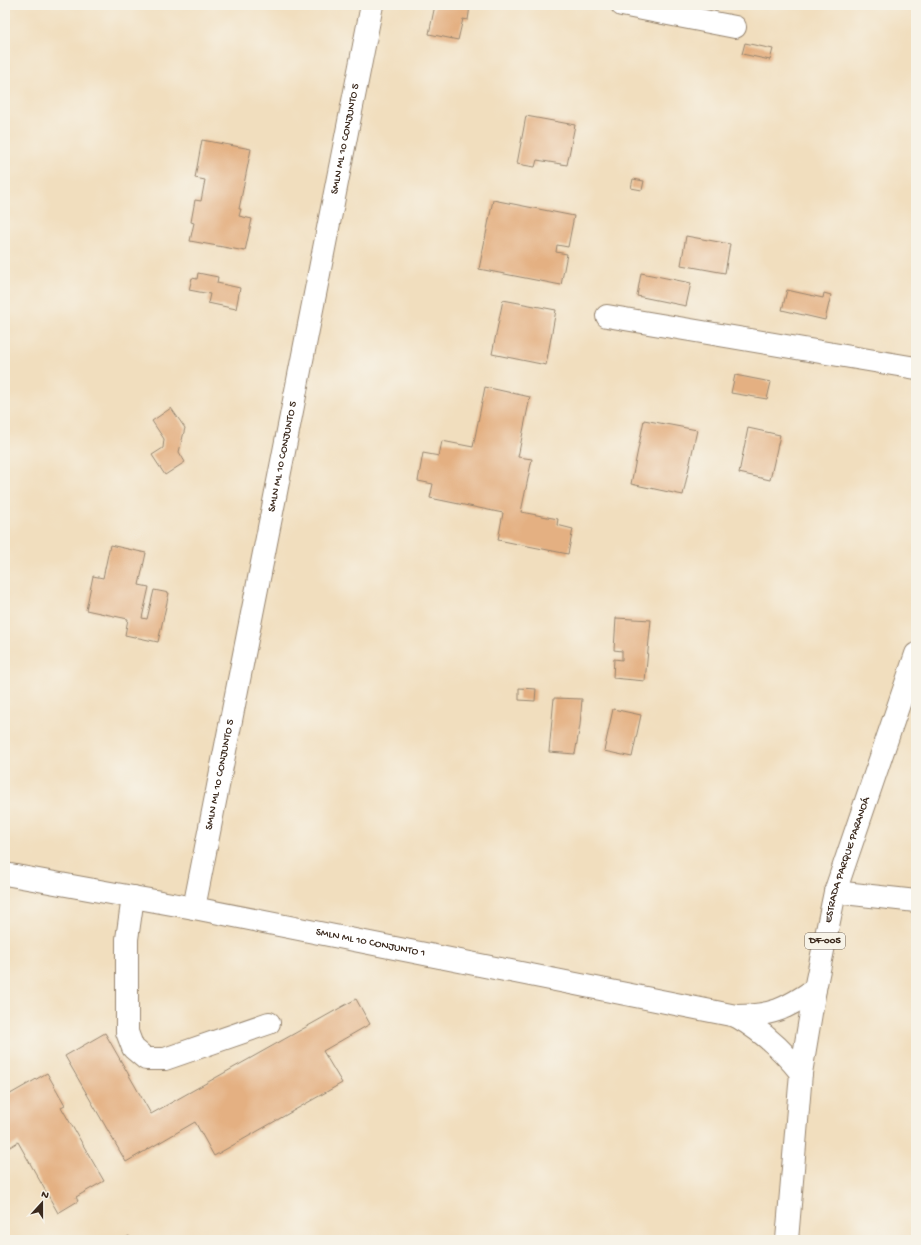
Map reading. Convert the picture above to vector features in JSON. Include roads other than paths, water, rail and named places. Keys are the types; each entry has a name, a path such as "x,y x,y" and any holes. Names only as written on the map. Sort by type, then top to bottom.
{"street":[{"name":"SMLN ML 10 CONJUNTO 5","path":"194,908 372,5"},
{"path":"622,5 735,27"},
{"path":"607,316 916,368"},
{"name":"ESTRADA PARQUE PARANOÁ","path":"787,1240 801,1073 815,989 835,892 916,654"},
{"name":"SMLN ML 10 CONJUNTO 1","path":"5,874 194,908 736,1016 756,1016 778,1011 815,989"},
{"path":"835,892 916,901"},
{"path":"133,897 127,938 127,1032 134,1048 146,1059 165,1059 269,1023"},
{"name":"SMLN ML 10 CONJUNTO 1","path":"736,1016 754,1027 787,1055 801,1073"}]}
